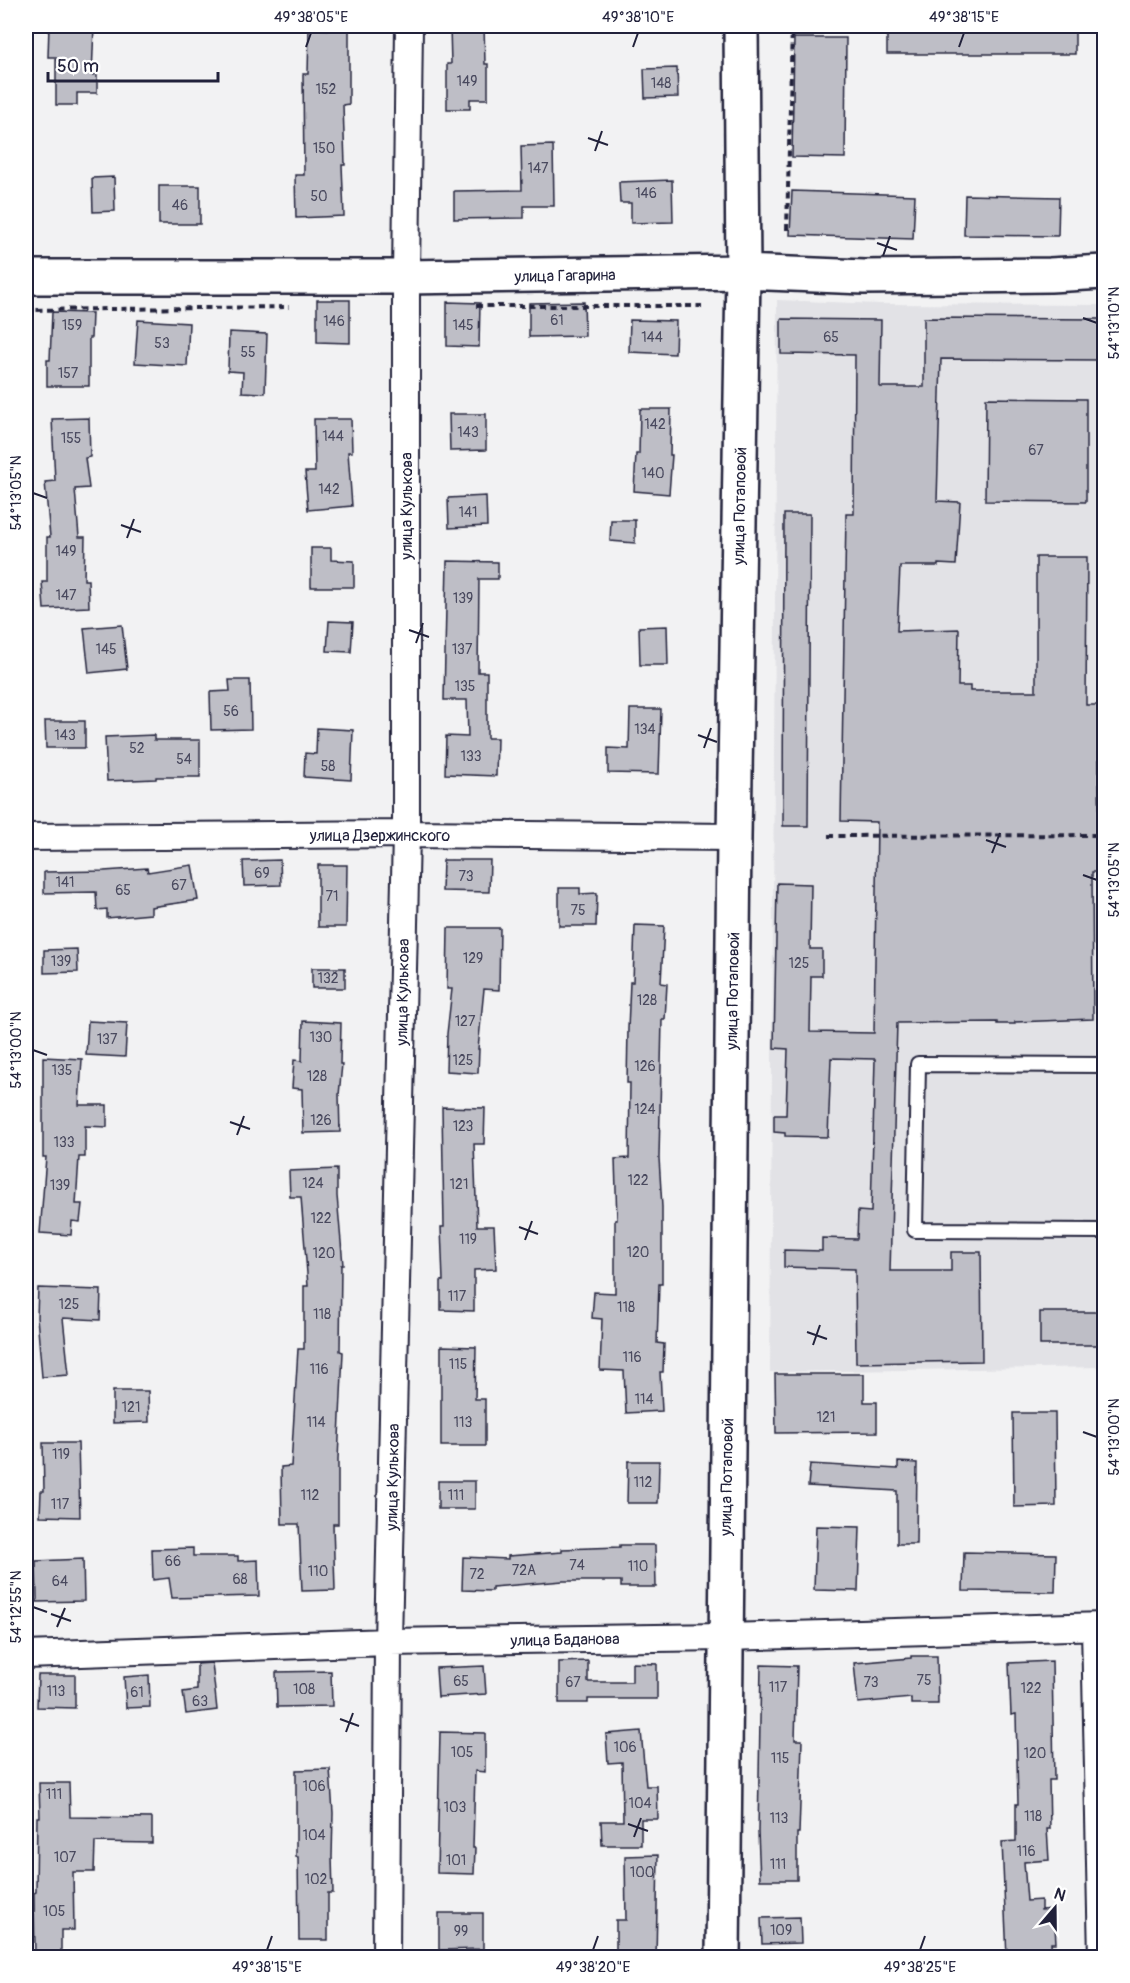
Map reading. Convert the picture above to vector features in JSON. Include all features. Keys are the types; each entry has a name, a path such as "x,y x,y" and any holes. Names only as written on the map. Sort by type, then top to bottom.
{"main road":[{"name":"улица Потаповой","path":"723,1958 724,1636 743,272 741,26"},
{"name":"улица Гагарина","path":"26,277 406,277 743,272 864,277 1050,275 1104,272"}],"street":[{"name":"улица Кулькова","path":"387,1958 388,1642 406,834 406,277 409,26"},
{"name":"улица Дзержинского","path":"26,837 406,834 734,837"},
{"name":"улица Баданова","path":"26,1655 388,1642 1100,1627"},
{"path":"1100,1627 1102,1958"}],"lane":[{"path":"1104,1065 918,1064 915,1230 1104,1231"}],"path":[{"path":"787,230 792,26"},
{"path":"828,836 1104,835"}],"shaded area":[{"path":"777,300 880,304 1104,305 1104,1367 770,1372"}],"building":[{"path":"49,26 94,26 92,75 97,74 97,93 77,93 77,105 56,105 56,57 48,57"},
{"path":"450,26 484,26 485,64 488,64 488,99 470,99 470,109 447,109 447,64 451,64"},
{"path":"887,26 1075,26 1075,54 887,54"},
{"path":"309,29 349,30 349,104 343,105 344,216 296,218 295,175 304,175 303,74 308,74"},
{"path":"794,38 846,38 845,158 792,157"},
{"path":"677,68 678,97 645,98 644,69"},
{"path":"553,145 554,206 524,206 524,218 454,219 454,191 522,190 521,146"},
{"path":"114,177 115,211 93,212 92,178"},
{"path":"672,180 673,222 631,223 631,203 620,203 619,182"},
{"path":"159,186 200,186 200,224 159,224"},
{"path":"792,191 915,195 913,239 790,235"},
{"path":"965,195 1059,197 1058,236 964,235"},
{"path":"317,300 350,300 350,343 317,342"},
{"path":"447,302 480,303 479,347 447,346"},
{"path":"584,302 585,336 529,337 529,303"},
{"path":"52,312 92,313 91,338 89,338 89,386 47,386"},
{"path":"924,318 1104,319 1104,360 941,359 937,501 960,502 956,565 900,566 897,631 959,629 958,686 970,686 970,691 1036,691 1036,557 1087,557 1086,705 1098,705 1100,852 1104,853 1104,872 1092,872 1093,1019 1015,1022 1015,1024 997,1024 997,1022 897,1023 890,1271 951,1271 951,1252 981,1252 982,1361 856,1363 855,1269 784,1267 784,1250 822,1251 822,1238 857,1239 858,1211 871,1212 875,1059 831,1058 828,1137 785,1136 785,1133 774,1132 774,1115 786,1115 788,1049 774,1048 777,883 811,884 810,949 822,949 822,976 811,976 810,1032 874,1033 877,822 841,821 846,514 854,514 855,355 781,354 781,319 881,320 880,387 924,387"},
{"path":"138,320 189,323 187,366 135,363"},
{"path":"630,320 676,321 675,354 629,352"},
{"path":"229,332 267,334 265,393 242,392 243,372 228,371"},
{"path":"986,398 1086,399 1086,502 985,501"},
{"path":"640,409 671,409 670,455 672,455 669,494 634,491 636,454 639,454"},
{"path":"449,414 486,414 486,450 450,451"},
{"path":"89,418 90,457 85,458 89,488 75,489 79,537 85,537 84,580 88,580 89,607 44,609 42,582 47,582 47,537 50,537 45,482 55,481 52,419"},
{"path":"314,419 351,419 352,452 348,452 352,506 308,510 305,472 315,472"},
{"path":"486,496 487,526 449,528 448,498"},
{"path":"784,514 810,514 808,826 783,826"},
{"path":"611,520 635,520 635,543 610,541"},
{"path":"311,548 331,548 331,560 354,561 354,587 311,587"},
{"path":"447,561 498,562 498,579 479,579 478,672 487,672 487,738 497,738 496,776 445,774 446,736 468,737 467,700 444,700"},
{"path":"329,621 353,622 351,652 327,651"},
{"path":"122,625 127,669 89,673 84,628"},
{"path":"667,626 668,665 640,665 639,627"},
{"path":"229,680 250,680 251,729 211,730 210,692 230,691"},
{"path":"630,709 661,709 659,774 608,773 608,748 629,749"},
{"path":"45,721 85,721 85,748 46,748"},
{"path":"317,728 353,730 351,780 304,777 305,753 316,754"},
{"path":"154,735 154,740 200,740 200,777 156,777 156,779 107,781 105,737"},
{"path":"280,860 281,885 244,886 243,861"},
{"path":"443,860 490,860 489,892 442,891"},
{"path":"192,865 198,900 151,907 151,914 107,918 107,909 97,910 96,892 44,893 44,872 147,868 148,872"},
{"path":"318,865 347,865 346,927 318,927"},
{"path":"559,888 580,888 580,894 597,893 596,926 559,926"},
{"path":"635,925 664,926 661,983 667,984 665,1019 662,1019 659,1158 662,1207 662,1284 659,1284 657,1343 664,1344 663,1372 660,1372 662,1411 626,1413 624,1371 600,1370 602,1319 592,1318 594,1292 615,1293 615,1220 617,1220 615,1159 629,1158 628,1029 630,982 633,982"},
{"path":"448,928 500,928 499,990 484,989 478,1073 446,1071 452,989 447,989"},
{"path":"77,949 78,972 44,973 44,950"},
{"path":"312,968 345,968 345,988 312,988"},
{"path":"88,1021 127,1023 125,1057 86,1055"},
{"path":"303,1021 341,1023 340,1132 303,1133 302,1089 292,1088 294,1060 302,1061"},
{"path":"43,1057 82,1059 79,1105 107,1105 107,1127 85,1126 85,1157 79,1157 76,1204 82,1204 80,1222 72,1221 71,1235 40,1233 46,1157 43,1157"},
{"path":"442,1107 485,1108 484,1144 474,1144 477,1226 494,1226 496,1269 474,1270 474,1311 441,1310 441,1281 443,1281 441,1227 444,1227"},
{"path":"337,1169 343,1265 341,1265 340,1351 343,1352 338,1459 338,1524 333,1524 335,1590 302,1591 299,1524 282,1524 281,1467 291,1466 298,1349 304,1349 304,1286 308,1286 301,1197 290,1197 289,1171"},
{"path":"38,1288 101,1290 100,1320 63,1318 69,1375 42,1377 37,1317"},
{"path":"1040,1312 1104,1312 1104,1345 1040,1345"},
{"path":"441,1346 476,1347 475,1399 485,1399 485,1446 441,1446"},
{"path":"775,1374 864,1374 864,1402 877,1402 877,1432 776,1433"},
{"path":"113,1391 148,1391 149,1422 113,1423"},
{"path":"1013,1413 1055,1413 1056,1506 1014,1507"},
{"path":"43,1443 78,1443 80,1517 40,1516 41,1491 44,1491"},
{"path":"628,1461 659,1461 658,1503 627,1503"},
{"path":"898,1462 917,1463 916,1544 897,1544 897,1491 808,1486 810,1464 898,1469"},
{"path":"438,1481 475,1481 475,1509 438,1509"},
{"path":"816,1526 860,1527 858,1591 814,1590"},
{"path":"620,1545 655,1545 656,1587 621,1587 621,1581 563,1581 492,1587 492,1591 462,1590 463,1557 508,1559 508,1556 562,1552 562,1549 620,1547"},
{"path":"193,1548 193,1556 238,1556 238,1561 258,1560 259,1596 172,1598 169,1578 153,1580 152,1549"},
{"path":"964,1552 1056,1554 1055,1592 963,1591"},
{"path":"83,1559 84,1601 37,1602 36,1561"},
{"path":"911,1656 937,1656 938,1704 911,1704 911,1698 858,1703 854,1663 911,1658"},
{"path":"588,1661 588,1682 632,1682 632,1663 657,1664 657,1699 588,1699 588,1703 559,1703 559,1662"},
{"path":"1052,1661 1054,1780 1049,1780 1050,1829 1047,1829 1049,1860 1024,1862 1027,1901 1041,1900 1041,1910 1054,1909 1056,1943 1051,1943 1052,1958 1007,1958 1002,1842 1016,1841 1016,1804 1018,1804 1016,1714 1011,1715 1009,1663"},
{"path":"212,1663 217,1710 186,1714 183,1692 197,1690 197,1664"},
{"path":"761,1665 797,1666 795,1740 802,1740 797,1880 760,1880 758,1832"},
{"path":"484,1666 486,1694 438,1697 436,1668"},
{"path":"331,1671 332,1706 277,1707 276,1672"},
{"path":"38,1675 75,1675 75,1708 37,1707"},
{"path":"149,1675 150,1707 126,1708 124,1677"},
{"path":"641,1731 646,1786 657,1786 658,1819 641,1819 641,1845 602,1845 601,1821 623,1821 622,1762 608,1763 606,1734"},
{"path":"440,1732 485,1733 485,1772 475,1771 474,1874 437,1873"},
{"path":"330,1769 333,1813 333,1893 328,1893 328,1940 299,1940 296,1770"},
{"path":"39,1783 69,1783 70,1817 152,1818 152,1843 95,1842 94,1872 73,1872 74,1930 61,1930 61,1956 35,1956 34,1893 36,1892 37,1817 40,1817"},
{"path":"658,1855 656,1958 616,1958 616,1920 626,1920 625,1856"},
{"path":"439,1913 483,1913 483,1949 439,1950"},
{"path":"800,1917 801,1943 762,1944 761,1918"}]}
